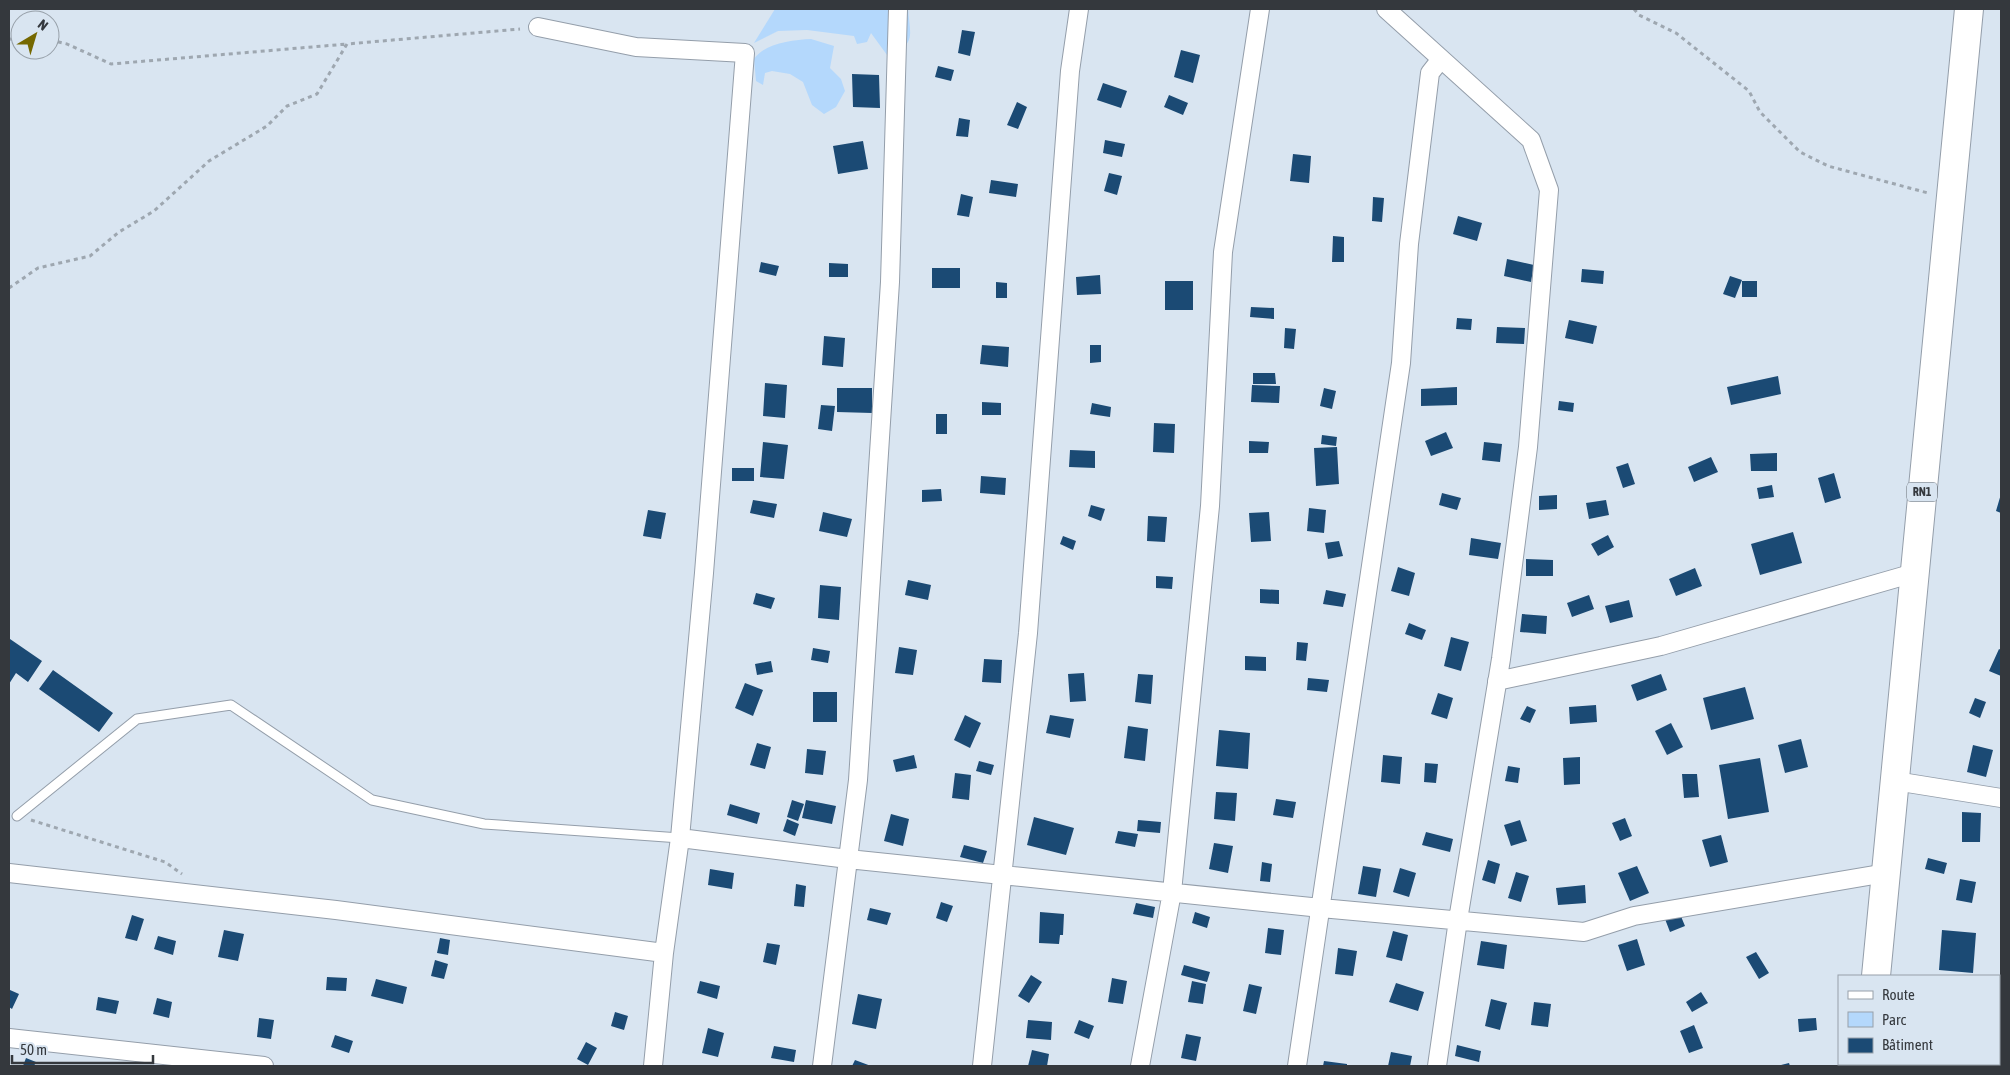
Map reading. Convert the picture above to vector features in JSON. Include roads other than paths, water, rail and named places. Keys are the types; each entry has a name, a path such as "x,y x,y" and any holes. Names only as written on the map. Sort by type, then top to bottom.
{"highway":[{"name":"RN1","path":"1876,975 1969,9"}],"street":[{"path":"822,1066 858,780 890,282 898,9"},
{"path":"982,1066 1028,633 1070,71 1079,9"},
{"path":"1140,1066 1172,892 1210,506 1224,252 1260,9"},
{"path":"1386,9 1531,140 1549,190 1528,447 1497,680 1458,920 1437,1066"},
{"path":"538,27 636,48 745,53 704,573 680,838 664,953 653,1066"},
{"path":"1297,1066 1401,363 1409,244 1430,73 1441,59"},
{"path":"1497,680 1661,646 1914,572"},
{"path":"1894,781 2001,798"},
{"path":"680,838 848,859 1321,908 1584,932 1634,916 1886,873"},
{"path":"9,873 336,910 664,953"},
{"path":"9,1038 264,1066"}],"lane":[{"path":"17,816 137,719 231,705 372,800 484,824 680,838"}]}
